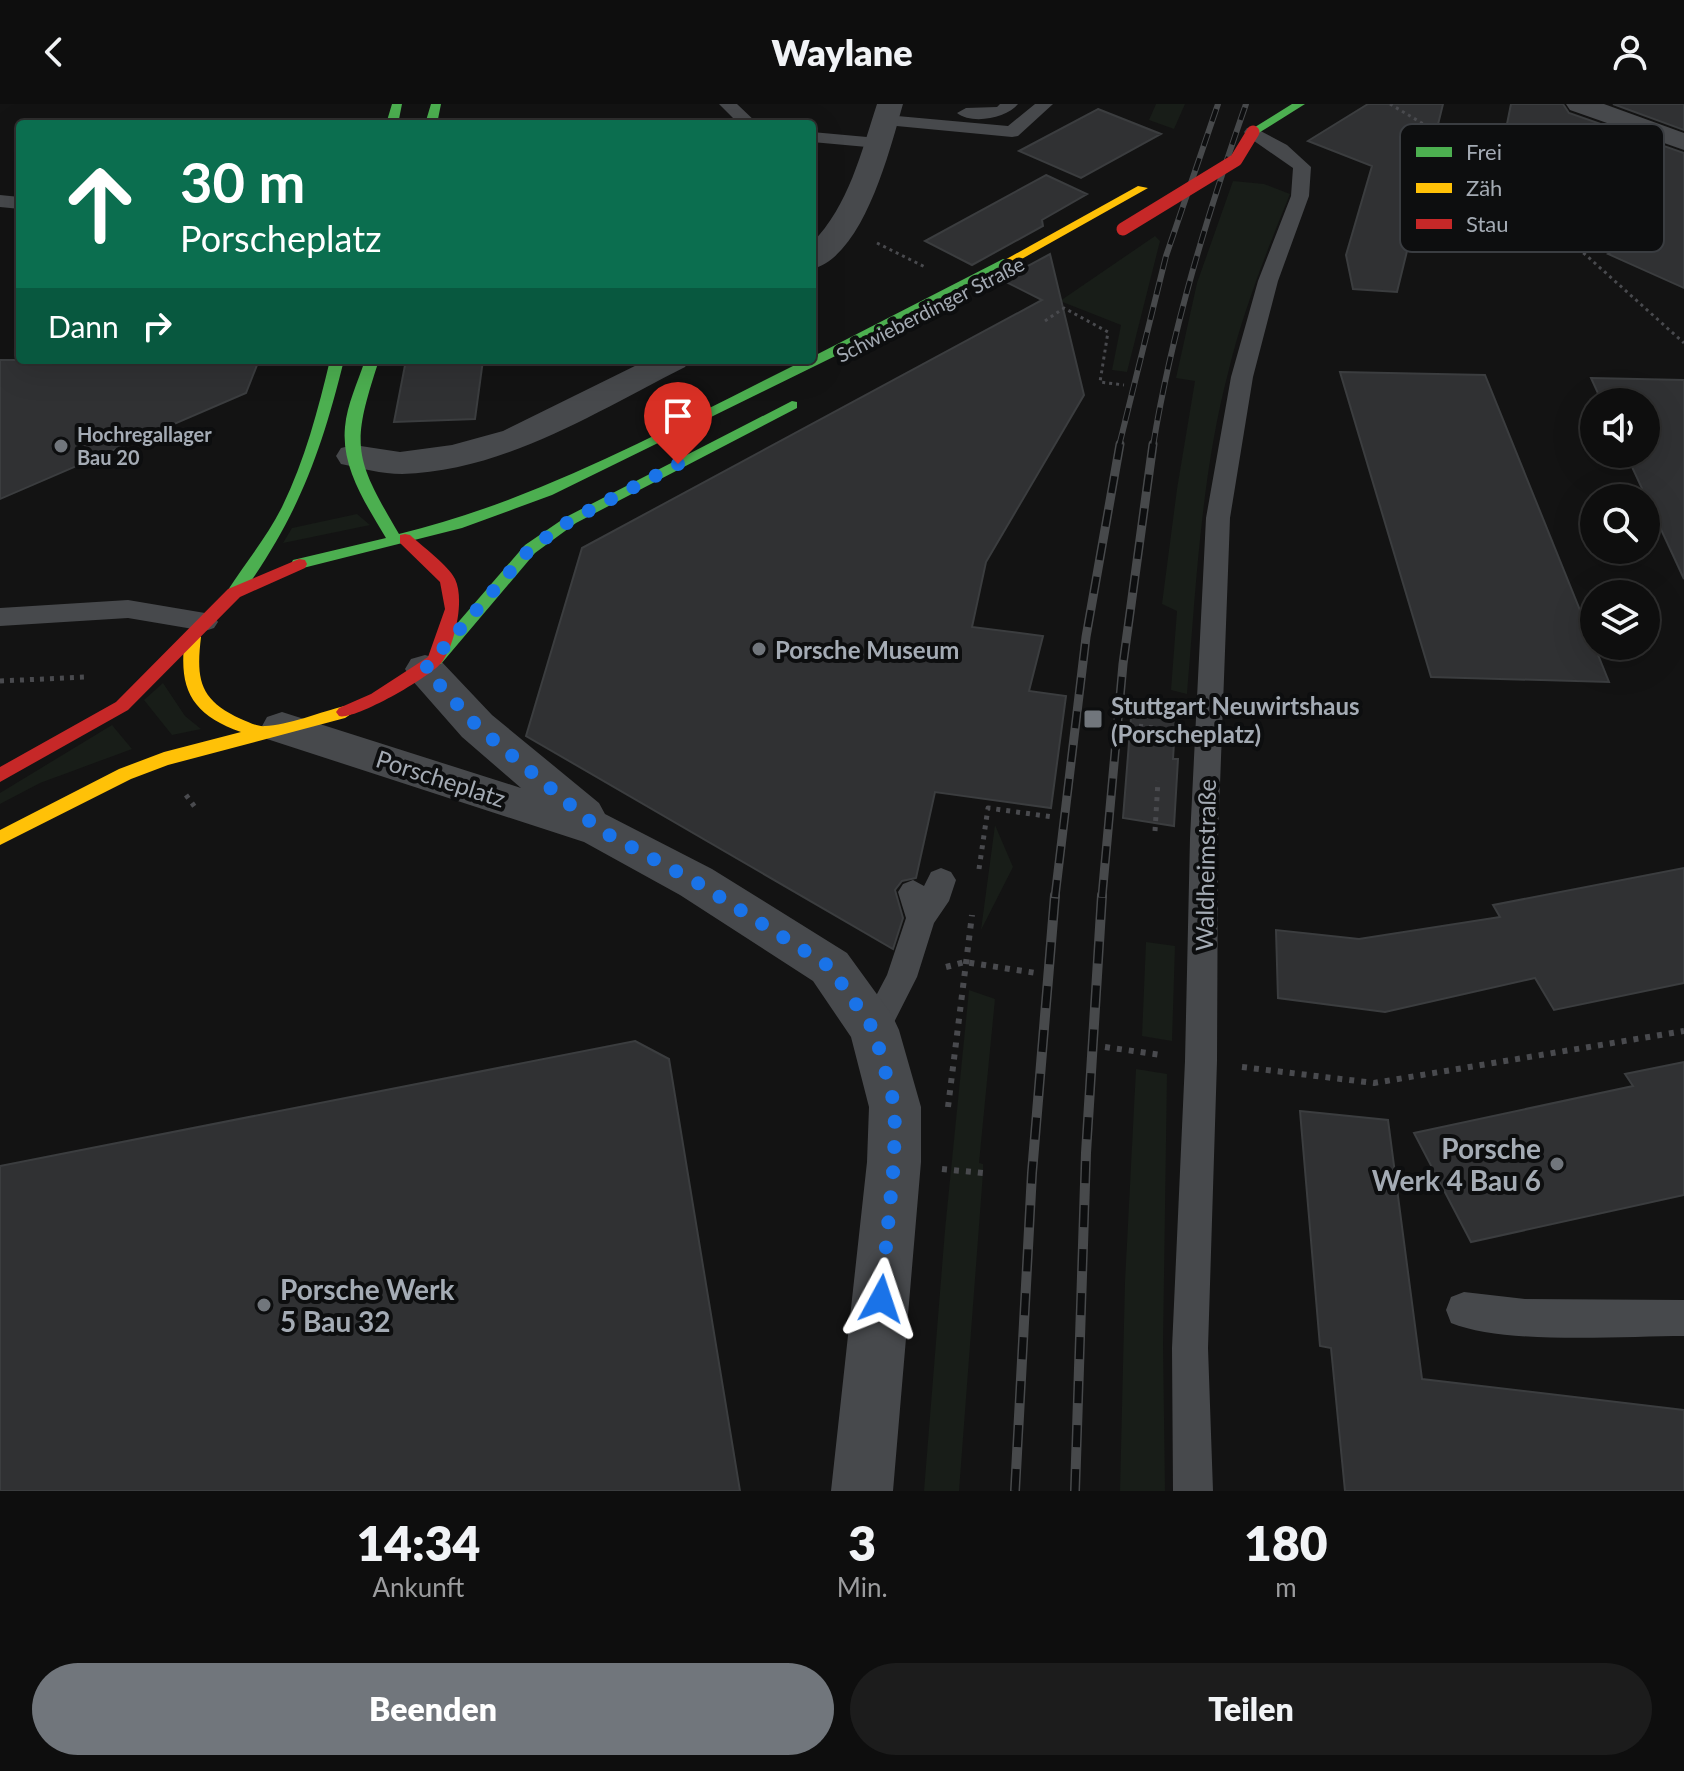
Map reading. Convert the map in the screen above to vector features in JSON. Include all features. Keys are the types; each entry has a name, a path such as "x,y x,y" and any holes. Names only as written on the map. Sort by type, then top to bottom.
{"main road":[{"path":"1116,233 1236,160 1241,136 1300,104"},
{"name":"Schwieberdinger Straße","path":"816,360 920,309 1149,184"},
{"path":"0,775 122,706 234,593 264,553 294,502 324,416 336,364"},
{"path":"371,364 352,428 354,456 359,476 400,539 448,580 453,609 430,665"},
{"name":"Schwieberdinger Straße","path":"400,539 457,525 547,492 808,364"},
{"path":"0,838 125,774 164,759 347,711 377,698 430,665 530,549 571,520 810,395"},
{"path":"234,593 295,565 400,539"},
{"name":"Porscheplatz","path":"199,630 188,673 194,692 228,722 271,730"}],"street":[{"path":"1579,104 1634,124"},
{"path":"816,256 844,227 868,176 886,119"},
{"path":"1664,135 1684,142"},
{"path":"354,456 400,463 454,456 515,439 666,364"},
{"name":"Porscheplatz","path":"430,665 477,726 600,830"},
{"name":"Porscheplatz","path":"271,730 600,830 696,882 830,967 874,1030 895,1107 894,1162 862,1491"}],"lane":[{"path":"727,104 745,120"},
{"path":"816,136 886,119 962,108 1002,112 1010,104"},
{"path":"886,119 1012,132 1045,104"},
{"name":"Waldheimstraße","path":"1193,1491 1190,1348 1201,1061 1204,838 1218,518 1242,377 1268,281 1300,196 1302,167 1281,149 1241,136"},
{"path":"0,617 128,609 199,630"},
{"path":"874,1030 902,977 917,905 934,901 941,880"},
{"path":"1464,1310 1525,1317 1684,1318"}],"path":[{"path":"1390,104 1423,124"},
{"path":"1582,252 1684,343"},
{"path":"1045,321 1064,308 1108,332 1100,382 1124,385"},
{"path":"0,681 87,677"},
{"path":"1129,725 1161,729 1161,738"},
{"path":"1155,831 1158,781"},
{"path":"1010,811 1011,800"},
{"path":"988,808 1053,817"},
{"path":"965,962 1036,973"},
{"path":"1227,1065 1374,1083 1684,1031"},
{"path":"1105,1047 1172,1057"},
{"path":"941,1169 983,1173"}],"shaded area":[{"path":"1156,104 1185,104 1174,129 1149,120"},
{"path":"1233,181 1264,184 1290,194 1248,305 1219,412 1201,532 1187,694 1171,690 1177,611 1162,604 1195,381 1176,378 1197,283"},
{"path":"1155,236 1160,241 1127,372 1112,370 1121,325 1060,301"},
{"path":"357,514 370,525 283,543 292,528"},
{"path":"163,683 185,716 201,729 172,735 144,700"},
{"path":"112,725 132,749 40,783 0,804 0,793"},
{"path":"995,825 1013,867 981,930"},
{"path":"1146,942 1175,946 1172,1041 1142,1036"},
{"path":"969,990 995,999 979,1163 983,1164 983,1173 959,1491 924,1491 945,1230"},
{"path":"1136,1069 1167,1074 1163,1344 1165,1491 1120,1491 1125,1282"}],"building":[{"path":"1368,104 1443,104 1438,124 1400,124 1400,252 1407,252 1397,292 1353,289 1346,255 1372,166 1308,141"},
{"path":"1511,104 1563,104 1569,113 1601,124 1507,124"},
{"path":"1613,104 1684,104 1684,130"},
{"path":"1098,109 1161,134 1081,178 1019,151"},
{"path":"1664,146 1684,153 1684,288 1608,254 1664,252"},
{"path":"1046,175 1087,194 1042,220 1043,226 972,265 925,241"},
{"name":"Porsche Museum","path":"1050,254 1084,395 986,562 972,627 1043,636 1029,691 1066,696 1051,808 935,792 916,878 902,881 895,890 903,918 893,949 526,736 582,548 1042,300 1002,280"},
{"name":"Hochregallager Bau 20","path":"0,360 16,360 16,364 257,364 246,393 0,499"},
{"path":"405,364 482,364 475,419 394,422"},
{"path":"1340,372 1485,375 1580,610 1580,660 1600,660 1609,682 1431,677"},
{"path":"1591,378 1684,380 1684,579 1660,527 1660,484 1640,484 1632,468 1660,468 1660,388 1596,388"},
{"path":"1132,705 1176,710 1173,759 1178,759 1174,826 1123,818"},
{"path":"1684,868 1684,983 1554,1010 1535,978 1385,1012 1278,998 1276,930 1359,939 1500,917 1493,905"},
{"name":"Porsche Werk 5 Bau 32","path":"635,1041 669,1059 740,1491 0,1491 0,1166"},
{"name":"Porsche Werk 4 Bau 6","path":"1684,1062 1684,1195 1471,1242 1414,1133 1633,1086 1625,1074"},
{"path":"1300,1111 1388,1120 1422,1379 1684,1410 1684,1491 1345,1491 1331,1348 1320,1346"}],"railway":[{"path":"1119,446 1166,256 1218,104"},
{"path":"1153,446 1170,359 1192,273 1246,104"},
{"path":"1055,897 1086,637 1120,444"},
{"path":"1102,897 1123,664 1153,444"},
{"path":"1015,1491 1032,1173 1055,895"},
{"path":"1075,1491 1086,1153 1102,895"}],"traffic: fast":[{"path":"393,120 397,104"},
{"path":"432,120 436,104"},
{"path":"1253,132 1300,104"},
{"path":"816,360 1007,262"},
{"path":"236,590 275,534 301,481 336,364"},
{"path":"371,364 355,410 352,427 354,457 364,486 394,539"},
{"path":"299,564 457,525 547,492 808,364"},
{"path":"435,660 530,549 571,520 792,405"}],"traffic: slow":[{"path":"1007,262 1142,188"},
{"path":"193,637 191,675 201,700 224,718 259,732"},
{"path":"0,838 125,774 164,759 345,712"}],"traffic: jam":[{"path":"1123,229 1236,160 1253,132"},
{"path":"345,712 377,698 435,660 453,609 448,580 405,539"},
{"path":"0,775 122,706 234,593 299,564"}],"place":[{"name":"Hochregallager Bau 20","path":"61,446"},
{"name":"Porsche Museum","path":"759,649"},
{"name":"Stuttgart Neuwirtshaus (Porscheplatz)","path":"1093,719"},
{"name":"Porsche Werk 4 Bau 6","path":"1557,1164"},
{"name":"Porsche Werk 5 Bau 32","path":"264,1305"}],"route":[{"path":"678,464 571,520 530,549 425,669 477,726 600,830 696,882 830,967 874,1030 895,1107 894,1162 881,1299"}]}
